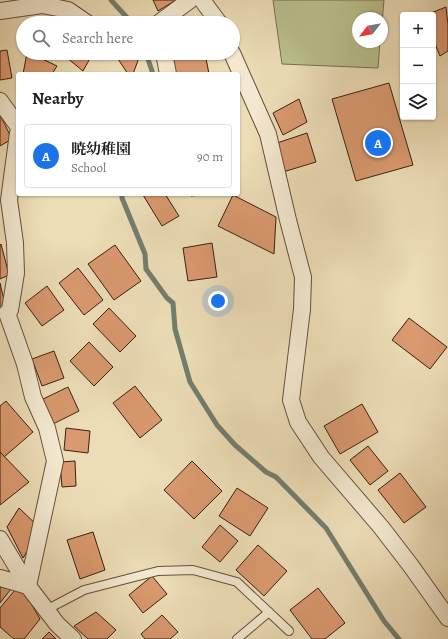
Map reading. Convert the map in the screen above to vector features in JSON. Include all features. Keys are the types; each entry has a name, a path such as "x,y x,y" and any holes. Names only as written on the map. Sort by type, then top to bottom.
{"street":[{"path":"168,16 190,0"},
{"path":"202,0 214,16"},
{"path":"0,10 42,5 68,10 77,16"},
{"path":"165,60 168,72"},
{"path":"235,60 268,134 303,277 302,309 292,400 298,422 321,457 390,538 448,618"},
{"path":"0,101 16,123"},
{"path":"16,148 9,200 15,243 16,273 10,310 7,313 25,364 32,397 47,428 55,461 28,586"},
{"path":"0,539 28,586 57,624 73,639"},
{"path":"0,578 28,586"}],"lane":[{"path":"46,610 84,590 158,571 193,570 237,582 289,631"},
{"path":"237,639 269,612"}],"green space":[{"path":"273,0 384,0 383,12 352,12 352,48 380,48 378,68 282,64"}],"building":[{"path":"153,0 176,0 158,11"},
{"path":"446,7 448,51 440,56 436,46 436,12 434,12"},
{"path":"7,50 12,78 0,80 0,51"},
{"path":"26,60 45,60 57,66 53,72 23,72"},
{"path":"70,60 89,60 83,71"},
{"path":"119,60 138,60 134,72 127,72"},
{"path":"172,60 206,60 209,72 171,72 166,62"},
{"path":"389,83 413,165 356,181 332,99"},
{"path":"299,99 307,122 283,135 273,113"},
{"path":"0,115 12,139 0,146"},
{"path":"307,133 316,162 283,172 274,144"},
{"path":"144,196 166,196 179,216 162,226"},
{"path":"233,196 235,196 276,217 274,254 218,226"},
{"path":"212,243 217,277 188,281 183,248"},
{"path":"1,244 9,275 0,279 0,245"},
{"path":"115,245 141,281 114,300 88,264"},
{"path":"78,268 103,300 84,315 59,283"},
{"path":"0,283 7,313 0,315"},
{"path":"47,286 64,310 42,326 25,303"},
{"path":"109,308 136,336 120,352 93,324"},
{"path":"409,318 447,347 430,369 392,340"},
{"path":"89,342 113,367 94,386 70,361"},
{"path":"54,351 64,378 42,386 32,359"},
{"path":"135,386 162,420 140,438 113,403"},
{"path":"68,387 79,411 53,424 41,400"},
{"path":"6,401 33,432 4,457 0,452 0,406"},
{"path":"362,404 378,432 340,454 324,426"},
{"path":"66,428 90,431 88,453 64,450"},
{"path":"368,446 388,471 370,485 350,460"},
{"path":"0,452 29,482 0,505"},
{"path":"75,461 76,486 62,487 60,462"},
{"path":"192,461 222,491 194,519 164,490"},
{"path":"400,473 426,507 404,523 378,490"},
{"path":"237,488 268,508 250,536 219,516"},
{"path":"19,508 41,529 23,558 7,527"},
{"path":"220,525 238,541 220,562 202,547"},
{"path":"93,532 105,570 80,579 67,540"},
{"path":"258,545 287,571 264,596 236,570"},
{"path":"152,576 167,594 143,613 129,595"},
{"path":"20,584 40,619 24,639 14,639 0,627 0,608"},
{"path":"0,587 11,589 0,603"},
{"path":"318,588 345,623 325,639 312,639 290,610"},
{"path":"96,612 116,630 107,639 88,639 74,626"},
{"path":"162,615 178,632 170,639 145,639 141,634"},
{"path":"49,632 56,639 42,639"}],"waterway":[{"path":"111,0 126,16"},
{"path":"148,60 152,72"},
{"path":"122,196 145,254 146,269 167,298 173,303 175,329 190,382 217,425 235,445 266,472 276,477 326,528 384,621 399,639"}],"place":[{"name":"暁幼稚園","path":"378,143"}]}
